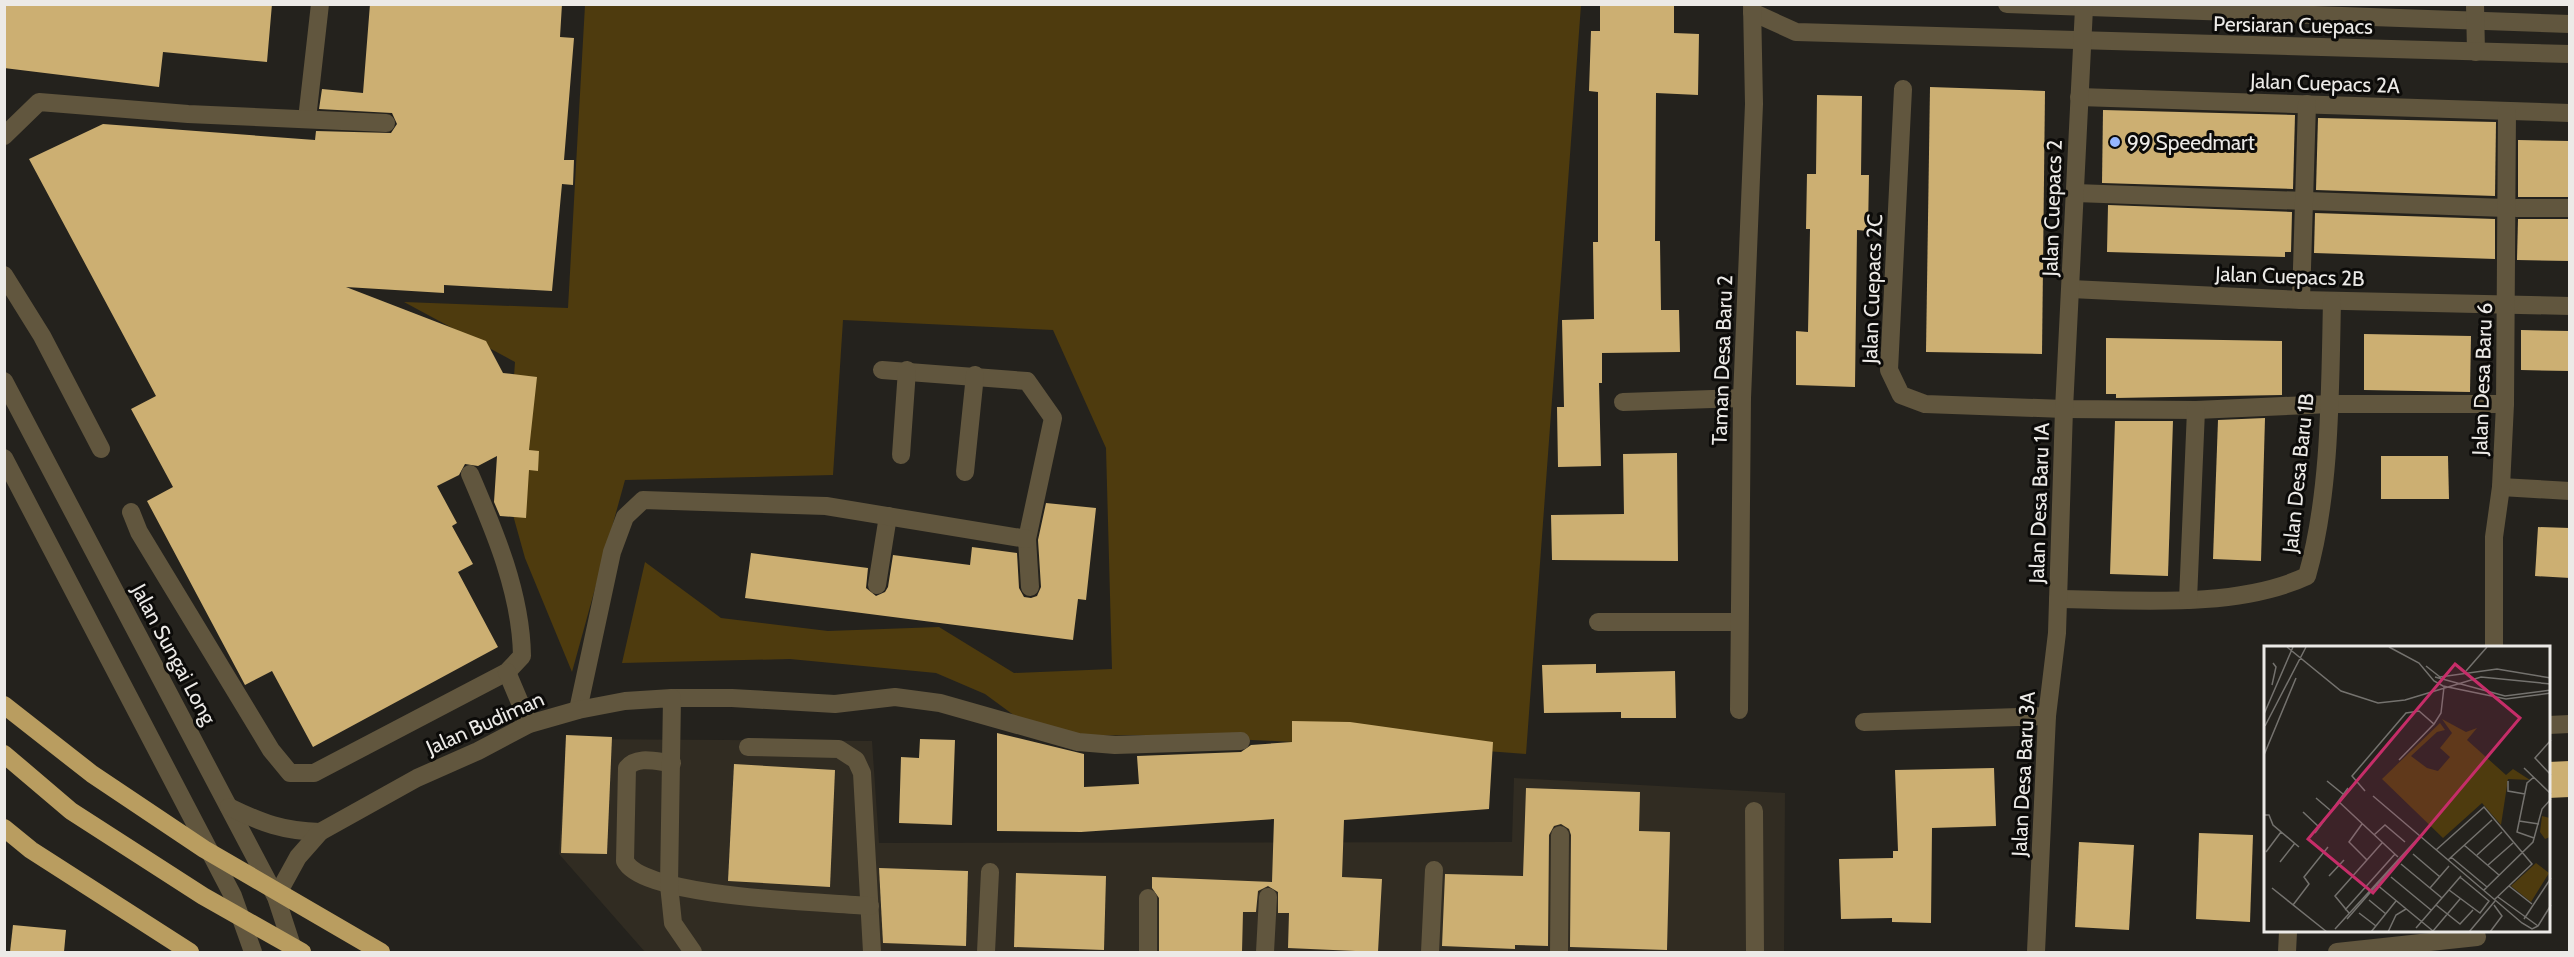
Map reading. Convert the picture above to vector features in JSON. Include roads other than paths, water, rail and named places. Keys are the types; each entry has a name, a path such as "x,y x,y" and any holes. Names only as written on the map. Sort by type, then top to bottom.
{"highway":[{"path":"4,705 92,774 204,849 381,952"},
{"path":"4,754 71,811 203,896 302,952"},
{"path":"4,828 31,850 189,952"}],"street":[{"path":"307,119 320,4"},
{"path":"1752,8 1770,4"},
{"name":"Persiaran Cuepacs","path":"2007,4 2084,8 2476,13 2570,24"},
{"name":"Persiaran Cuepacs","path":"1752,8 1796,32 2083,42 2570,54"},
{"name":"Taman Desa Baru 2","path":"1739,710 1738,621 1742,398 1754,104 1752,8"},
{"name":"Jalan Cuepacs 2","path":"2064,409 2084,8"},
{"path":"2476,13 2476,52"},
{"name":"Jalan Cuepacs 2C","path":"1903,89 1889,370 1901,395 1925,404 2196,411 2330,404 2505,404"},
{"name":"Jalan Cuepacs 2A","path":"2079,97 2570,113"},
{"path":"4,136 39,102 188,114 386,123"},
{"path":"2301,300 2307,104"},
{"name":"Jalan Desa Baru 6","path":"2494,646 2494,537 2501,487 2511,208 2507,111"},
{"path":"2075,193 2570,208"},
{"path":"4,275 42,336 101,449"},
{"name":"Jalan Cuepacs 2B","path":"2071,289 2301,300 2570,306"},
{"name":"Jalan Desa Baru 1B","path":"2058,599 2188,600 2282,588 2307,576 2316,545 2330,404 2332,301"},
{"path":"882,370 975,375 1026,381 1053,418 1027,539 1030,587"},
{"path":"901,455 907,370"},
{"path":"965,471 975,375"},
{"name":"Jalan Sungai Long","path":"4,381 276,897 294,952"},
{"path":"1623,402 1742,398"},
{"name":"Jalan Desa Baru 1A","path":"2058,599 2064,409"},
{"path":"2188,600 2196,411"},
{"path":"4,458 233,896 253,952"},
{"path":"131,512 139,532 271,750 290,774 314,773 507,672 522,656 522,637 500,544 470,474"},
{"path":"2501,487 2570,491"},
{"path":"578,710 612,552 625,517 642,500 826,506 1027,539"},
{"path":"877,585 888,516"},
{"name":"Jalan Desa Baru 3A","path":"2036,952 2047,716 2057,633 2058,599"},
{"path":"1598,622 1738,621"},
{"path":"507,672 529,724"},
{"name":"Jalan Budiman","path":"320,832 417,778 478,751 529,724 578,710 625,701 672,698 743,698 835,704 895,697 940,703 1078,742 1115,745 1241,741"},
{"path":"672,698 669,885 673,923 693,952"},
{"path":"1864,722 2047,716"},
{"path":"2550,725 2570,724"},
{"path":"748,747 839,749 856,760 862,773 872,952"},
{"path":"672,763 639,760 627,768 625,861 634,874 702,892 870,906"},
{"path":"229,807 266,826 296,832 320,832"},
{"path":"1754,811 1755,952"},
{"path":"276,897 288,873 308,843 320,832"},
{"path":"1559,952 1560,835"},
{"path":"1430,952 1434,870"},
{"path":"986,952 990,872"},
{"path":"1265,952 1268,897"},
{"path":"1148,898 1148,952"},
{"path":"2287,952 2288,933"},
{"path":"2337,952 2389,949 2477,937"}],"place":[{"name":"99 Speedmart","path":"2115,142"}]}
